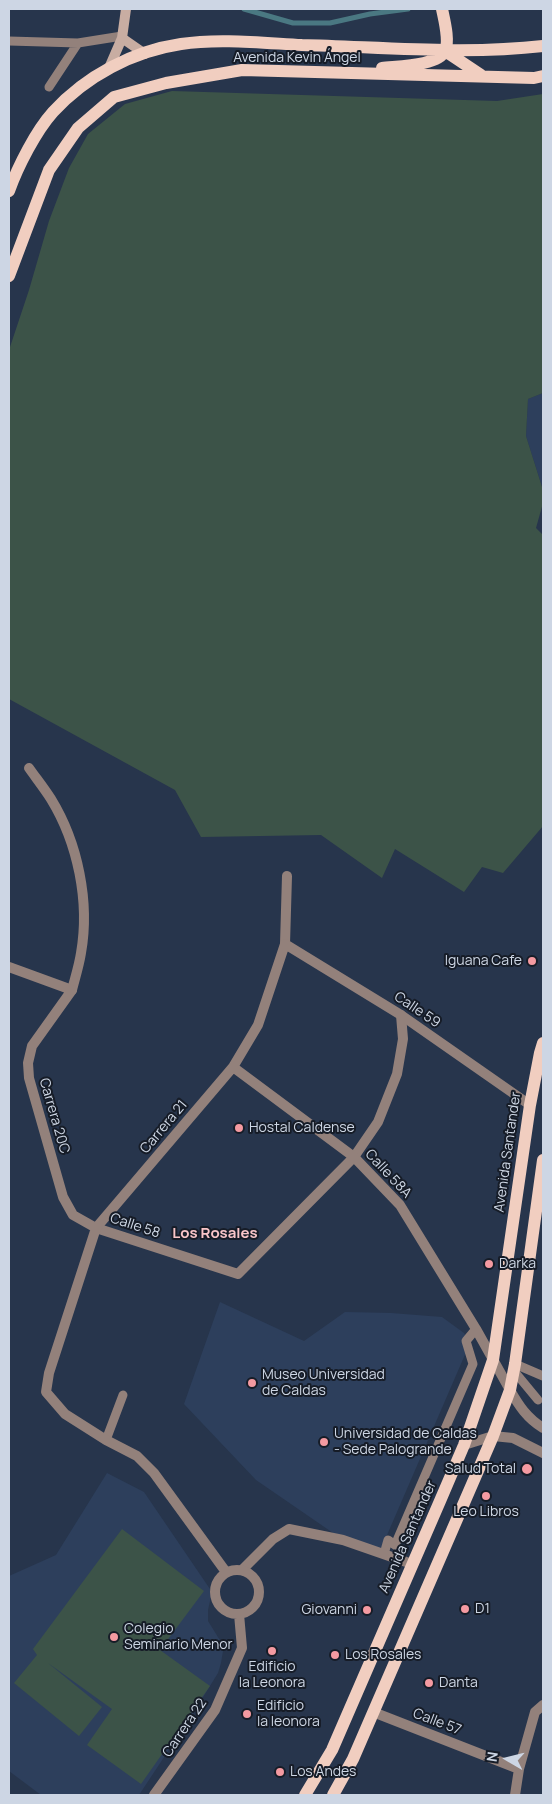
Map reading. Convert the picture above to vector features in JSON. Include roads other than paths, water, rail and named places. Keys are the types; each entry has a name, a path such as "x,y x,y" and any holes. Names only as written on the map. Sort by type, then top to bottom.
{"main road":[{"path":"109,68 122,35 126,9"},
{"path":"442,9 446,28 446,51"},
{"path":"122,35 149,52"},
{"name":"Avenida Kevin Ángel","path":"9,190 30,146 52,113 80,87 109,68 149,52 182,44 226,42 466,50 543,46"},
{"path":"338,73 428,63 446,51"},
{"path":"446,51 483,76"},
{"name":"Avenida Kevin Ángel","path":"9,276 50,170 78,128 114,97 166,82 242,70 534,78 543,76"},
{"name":"Avenida Santander","path":"305,1795 332,1750 464,1445 493,1360 530,1105 543,1043"},
{"path":"333,1795 353,1758 510,1390 540,1207 543,1160"}],"street":[{"name":"Carrera 20C","path":"29,768 52,800 69,835 80,873 84,913 81,952 72,990 32,1046 28,1063 29,1078 63,1198"},
{"name":"Carrera 21","path":"106,1440 65,1414 46,1392 49,1373 96,1228 233,1067 258,1025 285,944 287,876"},
{"name":"Calle 59","path":"285,944 401,1015 530,1105"},
{"path":"9,967 72,990"},
{"path":"354,1157 378,1122 397,1074 404,1039 401,1015"},
{"name":"Calle 58A","path":"233,1067 354,1157 400,1205 476,1329 510,1390"},
{"name":"Calle 58","path":"63,1198 73,1214 96,1228 238,1274 354,1157"},
{"path":"510,1390 521,1410 533,1422 543,1428"},
{"path":"464,1445 492,1436 513,1438 543,1453"},
{"path":"106,1440 137,1456 154,1473 226,1572"},
{"path":"242,1570 273,1539 289,1529 342,1540 412,1564"},
{"path":"242,1570 254,1578 258,1586 257,1601 246,1612 231,1614 224,1611 215,1598 216,1583 220,1576 226,1572 242,1570"},
{"name":"Carrera 22","path":"154,1795 215,1710 242,1648 239,1614"},
{"path":"515,1795 519,1769 535,1712 543,1705"},
{"name":"Calle 57","path":"373,1712 519,1769"}],"lane":[{"path":"9,41 78,43 122,35"},
{"path":"49,87 78,43"},
{"path":"384,1554 388,1540 395,1545 472,1364 466,1341 476,1329"},
{"path":"515,1367 543,1376"},
{"path":"515,1367 538,1400"},
{"path":"106,1440 123,1395"}],"waterway":[{"path":"244,9 293,23 330,23 370,14 408,9"}],"place":[{"name":"Iguana Cafe","path":"532,961"},
{"name":"Hostal Caldense","path":"239,1128"},
{"name":"Darka","path":"489,1264"},
{"name":"Museo Universidad de Caldas","path":"252,1383"},
{"name":"Universidad de Caldas - Sede Palogrande","path":"324,1442"},
{"name":"Salud Total","path":"527,1469"},
{"name":"Leo Libros","path":"486,1496"},
{"name":"D1","path":"465,1609"},
{"name":"Giovanni","path":"367,1610"},
{"name":"Colegio Seminario Menor","path":"114,1637"},
{"name":"Edificio la Leonora","path":"272,1651"},
{"name":"Los Rosales","path":"335,1655"},
{"name":"Danta","path":"429,1683"},
{"name":"Edificio la leonora","path":"247,1714"},
{"name":"Los Andes","path":"280,1772"}],"district":[{"name":"Los Rosales","path":"215,1234"}]}
